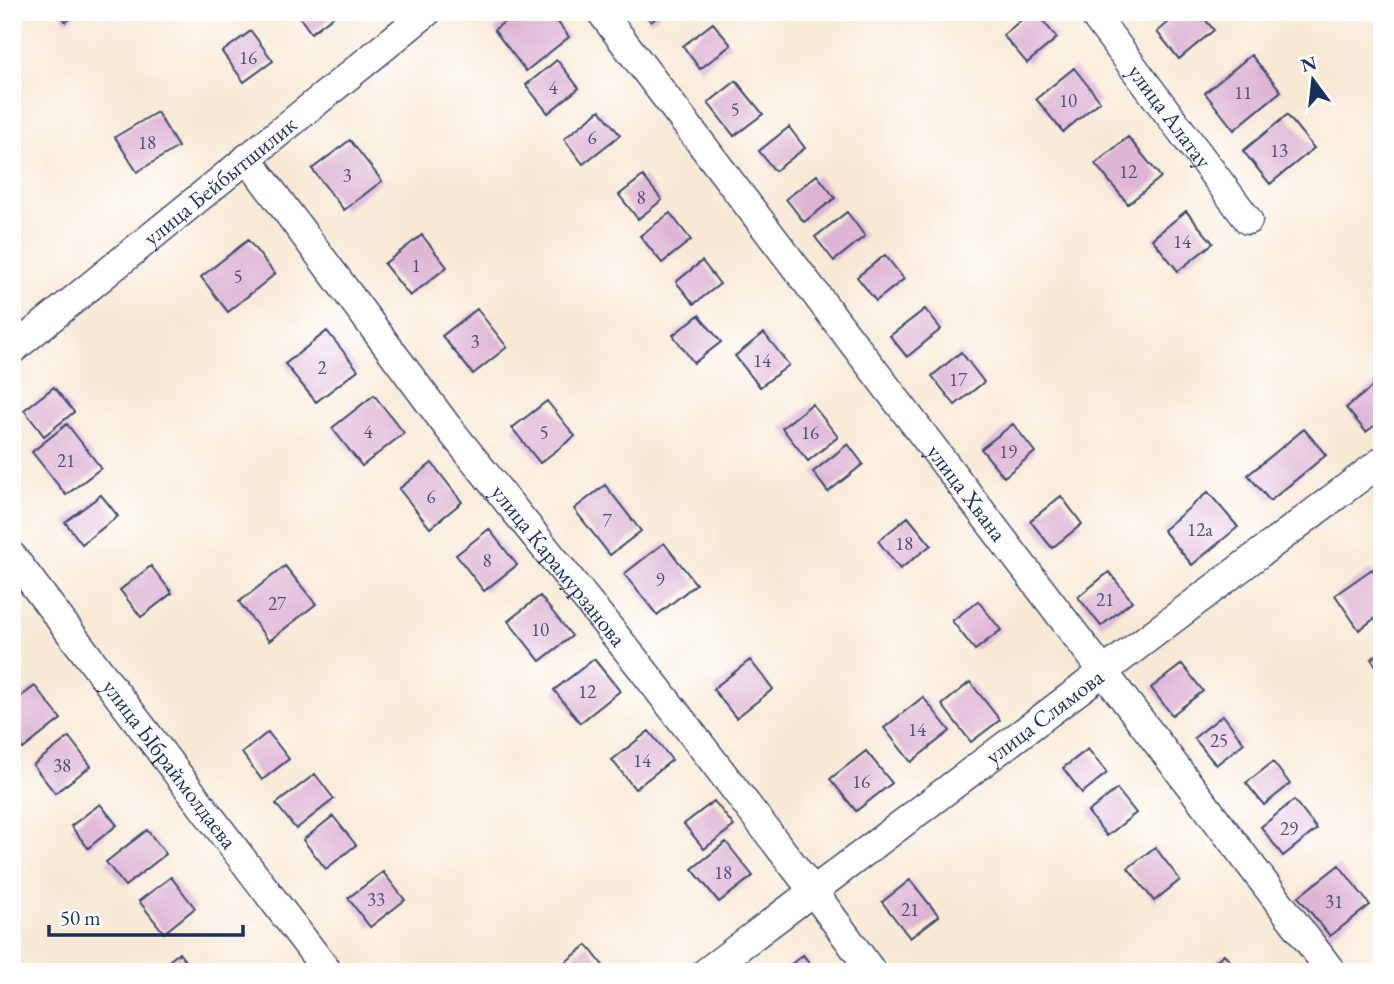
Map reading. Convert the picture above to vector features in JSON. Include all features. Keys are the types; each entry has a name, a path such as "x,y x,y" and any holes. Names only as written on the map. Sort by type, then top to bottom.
{"street":[{"name":"улица Бейбытшилик","path":"12,350 426,12"},
{"name":"улица Хвана","path":"601,12 1332,972"},
{"name":"улица Алатау","path":"1092,12 1248,220"},
{"name":"улица Карамурзанова","path":"247,159 447,426 643,670 872,972"},
{"name":"улица Слямова","path":"706,972 1382,461"},
{"name":"улица Ыбраймолдаева","path":"12,556 328,972"}],"building":[{"path":"59,12 79,12 66,22"},
{"path":"296,12 339,12 311,33"},
{"path":"517,12 550,12 569,37 526,71 494,30"},
{"path":"643,12 663,12 651,22"},
{"path":"1031,12 1036,12 1057,38 1027,63 1003,35"},
{"path":"1181,12 1199,12 1214,30 1179,59 1157,32"},
{"path":"713,23 731,45 700,69 683,46"},
{"path":"251,31 273,61 244,82 222,52"},
{"path":"1251,55 1281,91 1234,130 1205,93"},
{"path":"557,60 579,88 548,113 526,85"},
{"path":"1074,68 1100,101 1063,132 1036,99"},
{"path":"736,81 763,114 734,136 708,103"},
{"path":"600,110 620,135 583,164 564,139"},
{"path":"157,112 178,147 137,172 115,137"},
{"path":"1287,115 1314,148 1270,184 1243,151"},
{"path":"789,127 805,148 775,171 759,151"},
{"path":"1128,137 1161,177 1128,204 1095,164"},
{"path":"350,140 382,181 344,210 312,169"},
{"path":"817,175 835,198 804,222 786,199"},
{"path":"643,176 662,200 638,219 619,195"},
{"path":"1186,211 1213,243 1178,271 1152,239"},
{"path":"847,212 865,236 834,261 815,237"},
{"path":"670,213 691,240 662,263 640,236"},
{"path":"422,235 447,267 410,296 384,264"},
{"path":"248,240 275,274 228,312 201,277"},
{"path":"885,255 904,279 876,301 857,277"},
{"path":"702,261 720,284 694,304 676,282"},
{"path":"477,309 507,347 473,374 442,336"},
{"path":"925,309 941,329 907,357 890,336"},
{"path":"699,315 721,342 694,363 673,335"},
{"path":"327,331 358,370 316,402 285,364"},
{"path":"764,333 789,365 760,387 735,356"},
{"path":"961,352 984,382 955,405 932,376"},
{"path":"1382,379 1382,420 1366,432 1346,408"},
{"path":"54,387 74,412 44,436 24,410"},
{"path":"374,395 404,433 362,466 332,428"},
{"path":"547,401 575,436 540,463 512,428"},
{"path":"812,404 838,437 808,461 782,428"},
{"path":"67,424 101,468 66,495 32,452"},
{"path":"1013,424 1035,452 1004,477 981,449"},
{"path":"1304,429 1326,455 1270,501 1248,475"},
{"path":"848,444 863,464 828,492 813,472"},
{"path":"432,463 462,502 430,528 399,489"},
{"path":"605,485 641,531 610,555 574,509"},
{"path":"1208,492 1238,527 1192,565 1163,530"},
{"path":"101,495 118,516 82,544 65,522"},
{"path":"1061,496 1082,524 1052,548 1030,521"},
{"path":"908,517 931,545 900,569 878,541"},
{"path":"489,529 517,565 484,591 456,555"},
{"path":"664,543 696,584 657,615 624,574"},
{"path":"151,566 172,593 141,617 120,590"},
{"path":"285,566 316,604 269,641 239,602"},
{"path":"1372,569 1382,582 1382,613 1359,630 1335,595"},
{"path":"1109,572 1132,601 1101,626 1078,597"},
{"path":"540,596 572,636 540,661 508,621"},
{"path":"978,601 1001,630 975,650 952,621"},
{"path":"1382,651 1382,674 1371,659"},
{"path":"594,659 620,691 580,723 554,690"},
{"path":"750,660 773,689 736,718 713,689"},
{"path":"1182,664 1203,691 1172,715 1151,688"},
{"path":"970,682 1000,720 971,742 942,705"},
{"path":"35,686 61,719 23,749 12,735 12,703"},
{"path":"923,697 950,731 911,762 884,728"},
{"path":"1223,715 1244,743 1216,765 1194,738"},
{"path":"649,731 672,760 635,789 612,760"},
{"path":"268,732 289,759 262,780 242,753"},
{"path":"69,737 91,766 55,793 33,765"},
{"path":"1088,749 1107,773 1082,793 1063,768"},
{"path":"866,751 892,783 856,811 830,779"},
{"path":"1273,762 1290,784 1264,805 1246,783"},
{"path":"315,774 334,799 296,829 276,804"},
{"path":"1117,789 1136,813 1107,836 1088,812"},
{"path":"1294,800 1317,829 1283,856 1261,827"},
{"path":"714,801 734,826 704,849 684,824"},
{"path":"100,804 117,825 88,848 71,826"},
{"path":"333,816 356,845 326,869 303,840"},
{"path":"147,830 166,854 125,886 106,862"},
{"path":"726,842 753,876 719,902 692,869"},
{"path":"1155,847 1180,880 1154,901 1128,868"},
{"path":"1339,865 1370,905 1330,936 1298,897"},
{"path":"383,872 405,900 370,927 348,898"},
{"path":"171,877 195,908 164,933 139,901"},
{"path":"910,880 939,916 910,938 882,902"},
{"path":"587,945 608,972 562,972 558,968"},
{"path":"179,953 194,972 163,972 160,968"},
{"path":"1224,954 1239,972 1202,972"},
{"path":"803,955 817,972 781,972"}]}
